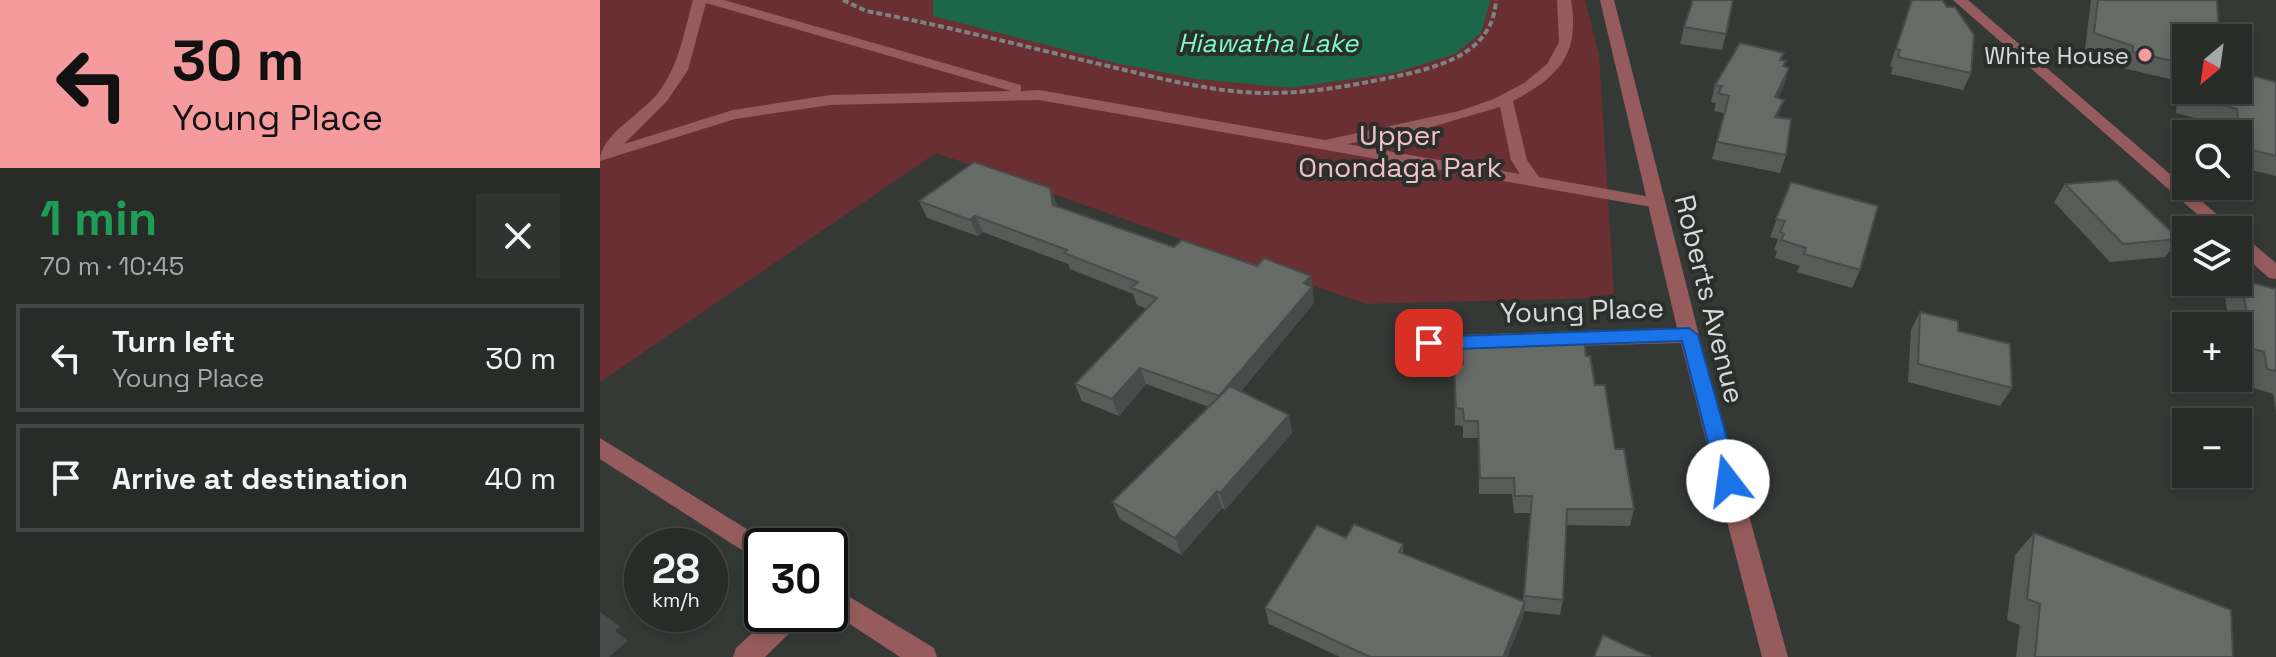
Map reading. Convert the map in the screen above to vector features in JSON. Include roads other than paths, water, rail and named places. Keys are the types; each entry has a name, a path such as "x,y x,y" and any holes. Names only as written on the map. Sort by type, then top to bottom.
{"street":[{"path":"600,156 627,135 662,98 681,70 700,0"},
{"path":"710,0 1039,95 1657,203"},
{"path":"1319,145 1479,111 1506,101 1539,79 1561,57 1568,39 1564,0"},
{"name":"Roberts Avenue","path":"1607,0 1689,335 1775,657"},
{"path":"1960,0 2210,216"},
{"path":"600,156 733,115 830,100 1039,95"},
{"path":"1506,101 1519,160 1534,182"},
{"path":"2252,252 2276,273"},
{"name":"Young Place","path":"1429,343 1689,335"},
{"path":"600,447 744,540"},
{"path":"848,608 924,657"},
{"path":"746,657 772,632"}],"water":[{"name":"Hiawatha Lake","path":"933,0 1490,2 1481,33 1455,54 1395,73 1290,88 1197,79 1120,64 933,16"}],"place":[{"name":"White House","path":"2145,55"}],"park label":[{"name":"Upper Onondaga Park","path":"1400,151"}]}
